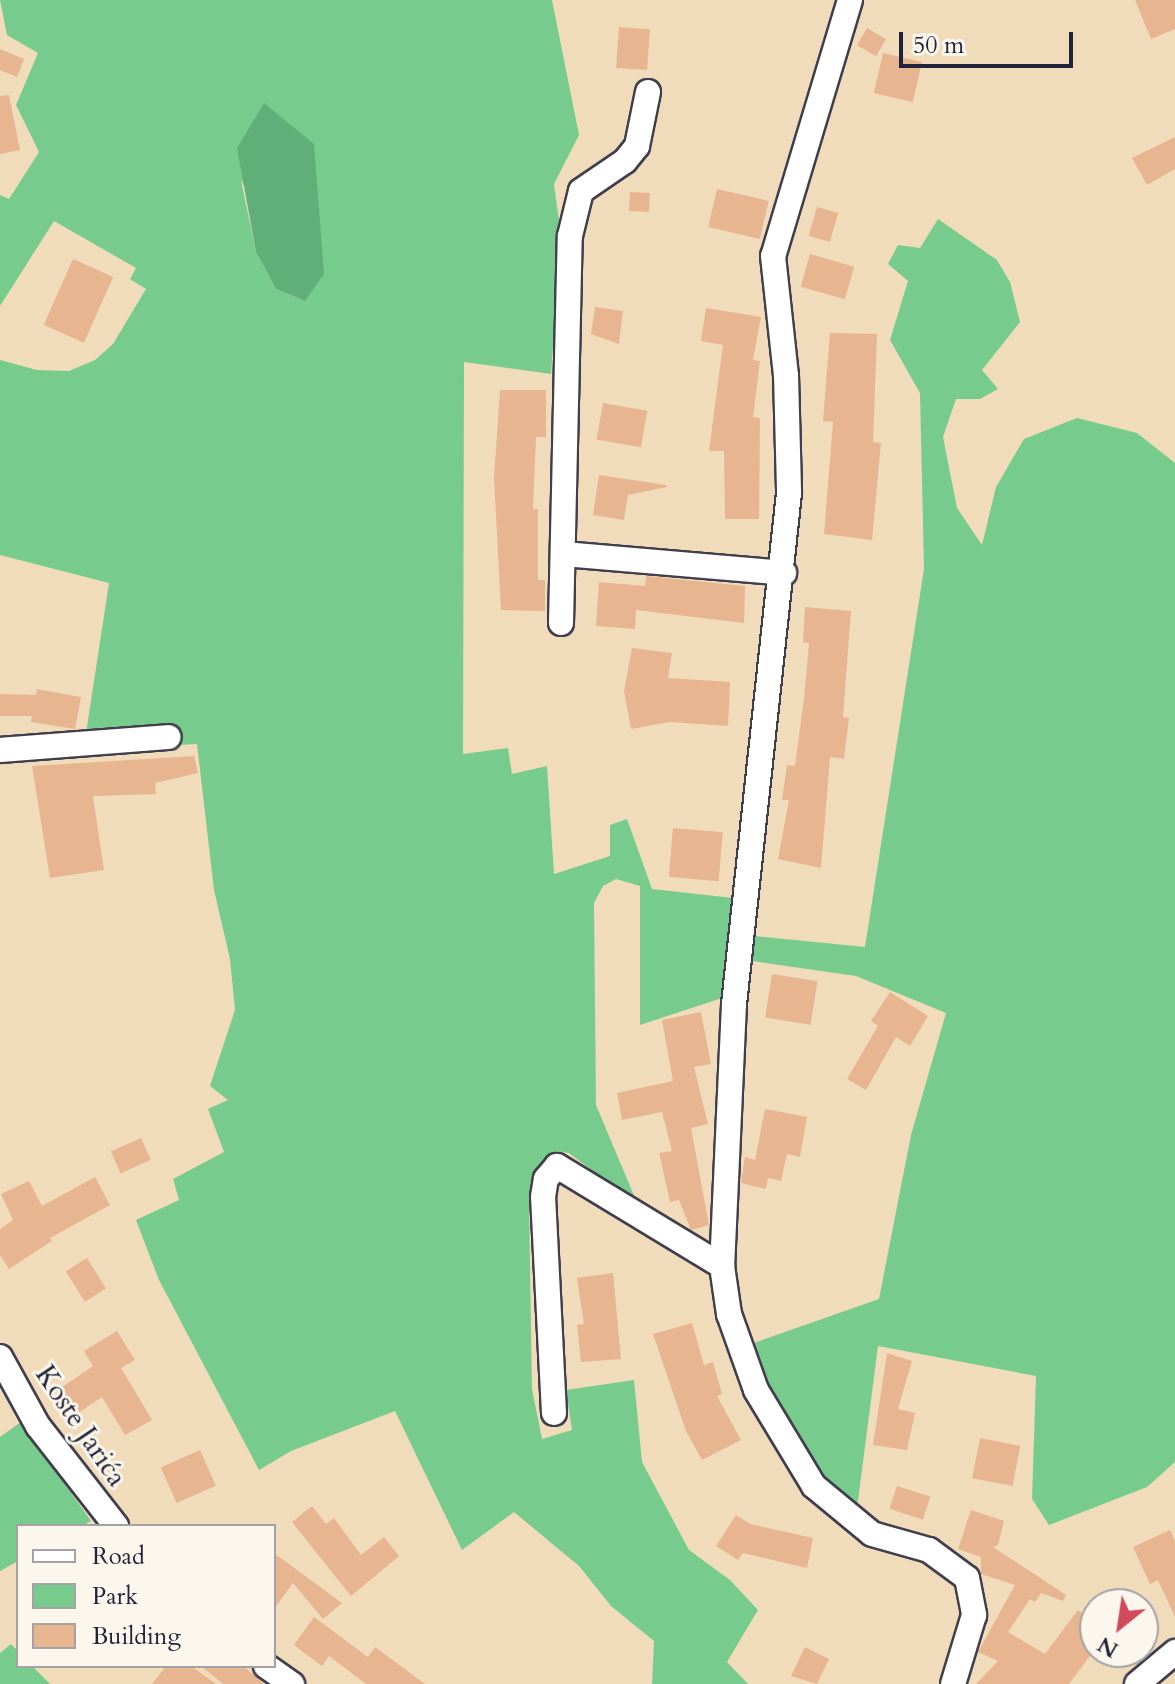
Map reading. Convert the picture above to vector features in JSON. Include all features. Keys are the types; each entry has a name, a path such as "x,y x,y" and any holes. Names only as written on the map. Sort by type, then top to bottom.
{"street":[{"path":"850,0 773,256 786,375 789,493 784,573 734,1004 722,1266 729,1314 756,1390 814,1486 872,1534 929,1550 967,1578 974,1615 953,1684"},
{"path":"561,623 563,398 576,202 581,191 625,161 637,146 648,92"},
{"path":"564,554 784,573"},
{"path":"0,750 169,737"},
{"path":"554,1413 543,1197 546,1179 557,1166 722,1266"},
{"name":"Koste Jarića","path":"0,1357 38,1426 114,1524"},
{"path":"1137,1684 1175,1652"},
{"path":"269,1668 292,1684"}],"green space":[{"path":"0,0 552,0 579,135 554,184 561,236 551,374 464,362 463,754 508,748 512,774 547,766 554,874 610,856 610,825 627,819 652,889 733,898 725,997 640,1025 640,886 616,879 603,886 594,903 596,1105 638,1205 569,1153 557,1151 540,1172 529,1203 532,1389 542,1439 572,1430 566,1390 634,1380 642,1462 689,1550 730,1580 758,1610 727,1662 748,1684 652,1684 654,1641 611,1606 579,1566 514,1512 462,1550 395,1411 291,1451 259,1470 159,1280 136,1220 179,1200 173,1179 224,1152 208,1109 228,1100 210,1086 235,1010 230,959 214,890 197,744 178,745 177,728 86,733 109,583 0,555 0,360 37,370 69,371 95,360 113,344 146,289 130,279 136,268 54,221 0,306 0,195 9,199 39,152 16,105 38,53 7,35","holes":["241,180 305,301 276,289 256,252"]},
{"path":"264,103 314,144 324,274 305,301 276,289 256,252 237,148"},
{"path":"938,219 997,260 1010,282 1020,322 982,370 998,389 980,399 956,399 943,437 957,508 982,545 996,487 1024,439 1077,418 1137,433 1175,463 1175,1462 1147,1487 1049,1525 1032,1499 1036,1376 878,1346 856,1516 824,1483 761,1381 748,1345 879,1299 911,1135 946,1013 856,976 752,961 755,936 865,947 924,569 920,393 890,340 908,281 888,264 898,245 920,248"},
{"path":"21,1422 91,1521 86,1524 16,1524 16,1562 0,1571 0,1437"},
{"path":"11,1644 16,1649 16,1668 34,1668 50,1684 0,1684 0,1653"}],"building":[{"path":"1135,0 1175,0 1175,29 1151,39"},
{"path":"619,27 650,29 647,70 616,68"},
{"path":"867,28 886,39 876,56 857,45"},
{"path":"0,49 24,59 17,77 0,70"},
{"path":"883,53 922,62 913,102 874,93"},
{"path":"9,95 20,150 0,154 0,96"},
{"path":"1175,137 1175,169 1147,185 1132,158"},
{"path":"717,189 769,201 760,239 708,227"},
{"path":"630,192 650,193 649,212 629,211"},
{"path":"817,207 838,213 830,242 809,236"},
{"path":"810,254 854,267 845,299 801,287"},
{"path":"73,259 113,277 84,343 44,325"},
{"path":"595,307 623,311 619,344 591,334"},
{"path":"706,308 761,317 753,360 760,361 753,417 760,418 759,519 725,519 724,451 709,451 723,345 701,341"},
{"path":"830,333 877,334 873,442 881,443 872,540 824,534 833,422 823,421"},
{"path":"500,390 546,390 546,437 536,437 533,509 538,509 538,580 545,580 545,611 501,610 494,478"},
{"path":"603,403 647,411 641,447 597,439"},
{"path":"599,475 667,487 628,495 624,520 593,515"},
{"path":"646,576 745,586 744,623 636,610 635,629 596,626 599,582 645,586"},
{"path":"805,607 851,611 843,717 849,718 844,759 830,757 821,868 778,859 789,800 782,800 787,765 795,766 804,698 809,643 803,642"},
{"path":"632,648 672,653 668,678 730,682 728,726 670,722 631,729 624,691"},
{"path":"37,689 81,697 75,729 31,722 32,716 0,716 0,694 36,695"},
{"path":"194,756 198,773 155,783 156,794 93,796 104,870 50,878 32,766"},
{"path":"673,828 723,832 719,881 669,877"},
{"path":"772,974 817,981 811,1025 765,1017"},
{"path":"890,992 928,1016 910,1046 896,1037 866,1090 847,1079 878,1026 871,1021"},
{"path":"701,1012 711,1064 694,1067 708,1124 691,1128 709,1225 691,1230 679,1200 670,1202 659,1153 672,1151 662,1112 622,1120 617,1093 673,1081 662,1020"},
{"path":"765,1109 807,1117 800,1157 787,1154 781,1181 768,1178 766,1189 741,1183 745,1157 755,1160"},
{"path":"141,1138 151,1160 121,1173 111,1151"},
{"path":"95,1177 110,1205 50,1238 52,1241 9,1269 0,1255 0,1229 13,1220 1,1194 29,1181 42,1206"},
{"path":"87,1258 106,1289 85,1302 66,1271"},
{"path":"613,1273 621,1359 581,1362 577,1325 584,1324 577,1278"},
{"path":"692,1323 704,1365 713,1362 722,1394 717,1396 741,1440 702,1460 686,1431 653,1334"},
{"path":"117,1331 135,1360 121,1368 152,1420 125,1435 102,1397 75,1415 58,1390 93,1366 84,1351"},
{"path":"887,1353 912,1361 898,1409 915,1413 907,1450 873,1445"},
{"path":"980,1438 1020,1446 1012,1486 972,1478"},
{"path":"200,1450 216,1486 177,1503 161,1467"},
{"path":"897,1486 930,1497 923,1520 890,1509"},
{"path":"312,1506 326,1524 334,1518 361,1555 384,1537 399,1556 351,1596 292,1522"},
{"path":"971,1510 1004,1521 998,1545 993,1547 1066,1595 1063,1601 1041,1593 1035,1602 1030,1599 1008,1632 1045,1654 1079,1611 1081,1668 1069,1684 976,1684 998,1661 978,1652 1015,1585 981,1574 981,1557 958,1549"},
{"path":"736,1515 750,1524 813,1538 807,1568 743,1553 738,1560 716,1546"},
{"path":"1170,1530 1175,1541 1175,1617 1158,1580 1150,1584 1133,1547"},
{"path":"276,1555 342,1603 323,1619 293,1583 276,1606"},
{"path":"314,1617 368,1657 375,1647 425,1684 366,1684 329,1656 322,1666 294,1645"},
{"path":"805,1647 829,1659 817,1684 791,1676"},
{"path":"164,1668 194,1668 216,1684 152,1684"},
{"path":"203,1668 245,1668 264,1684 223,1684"}]}
